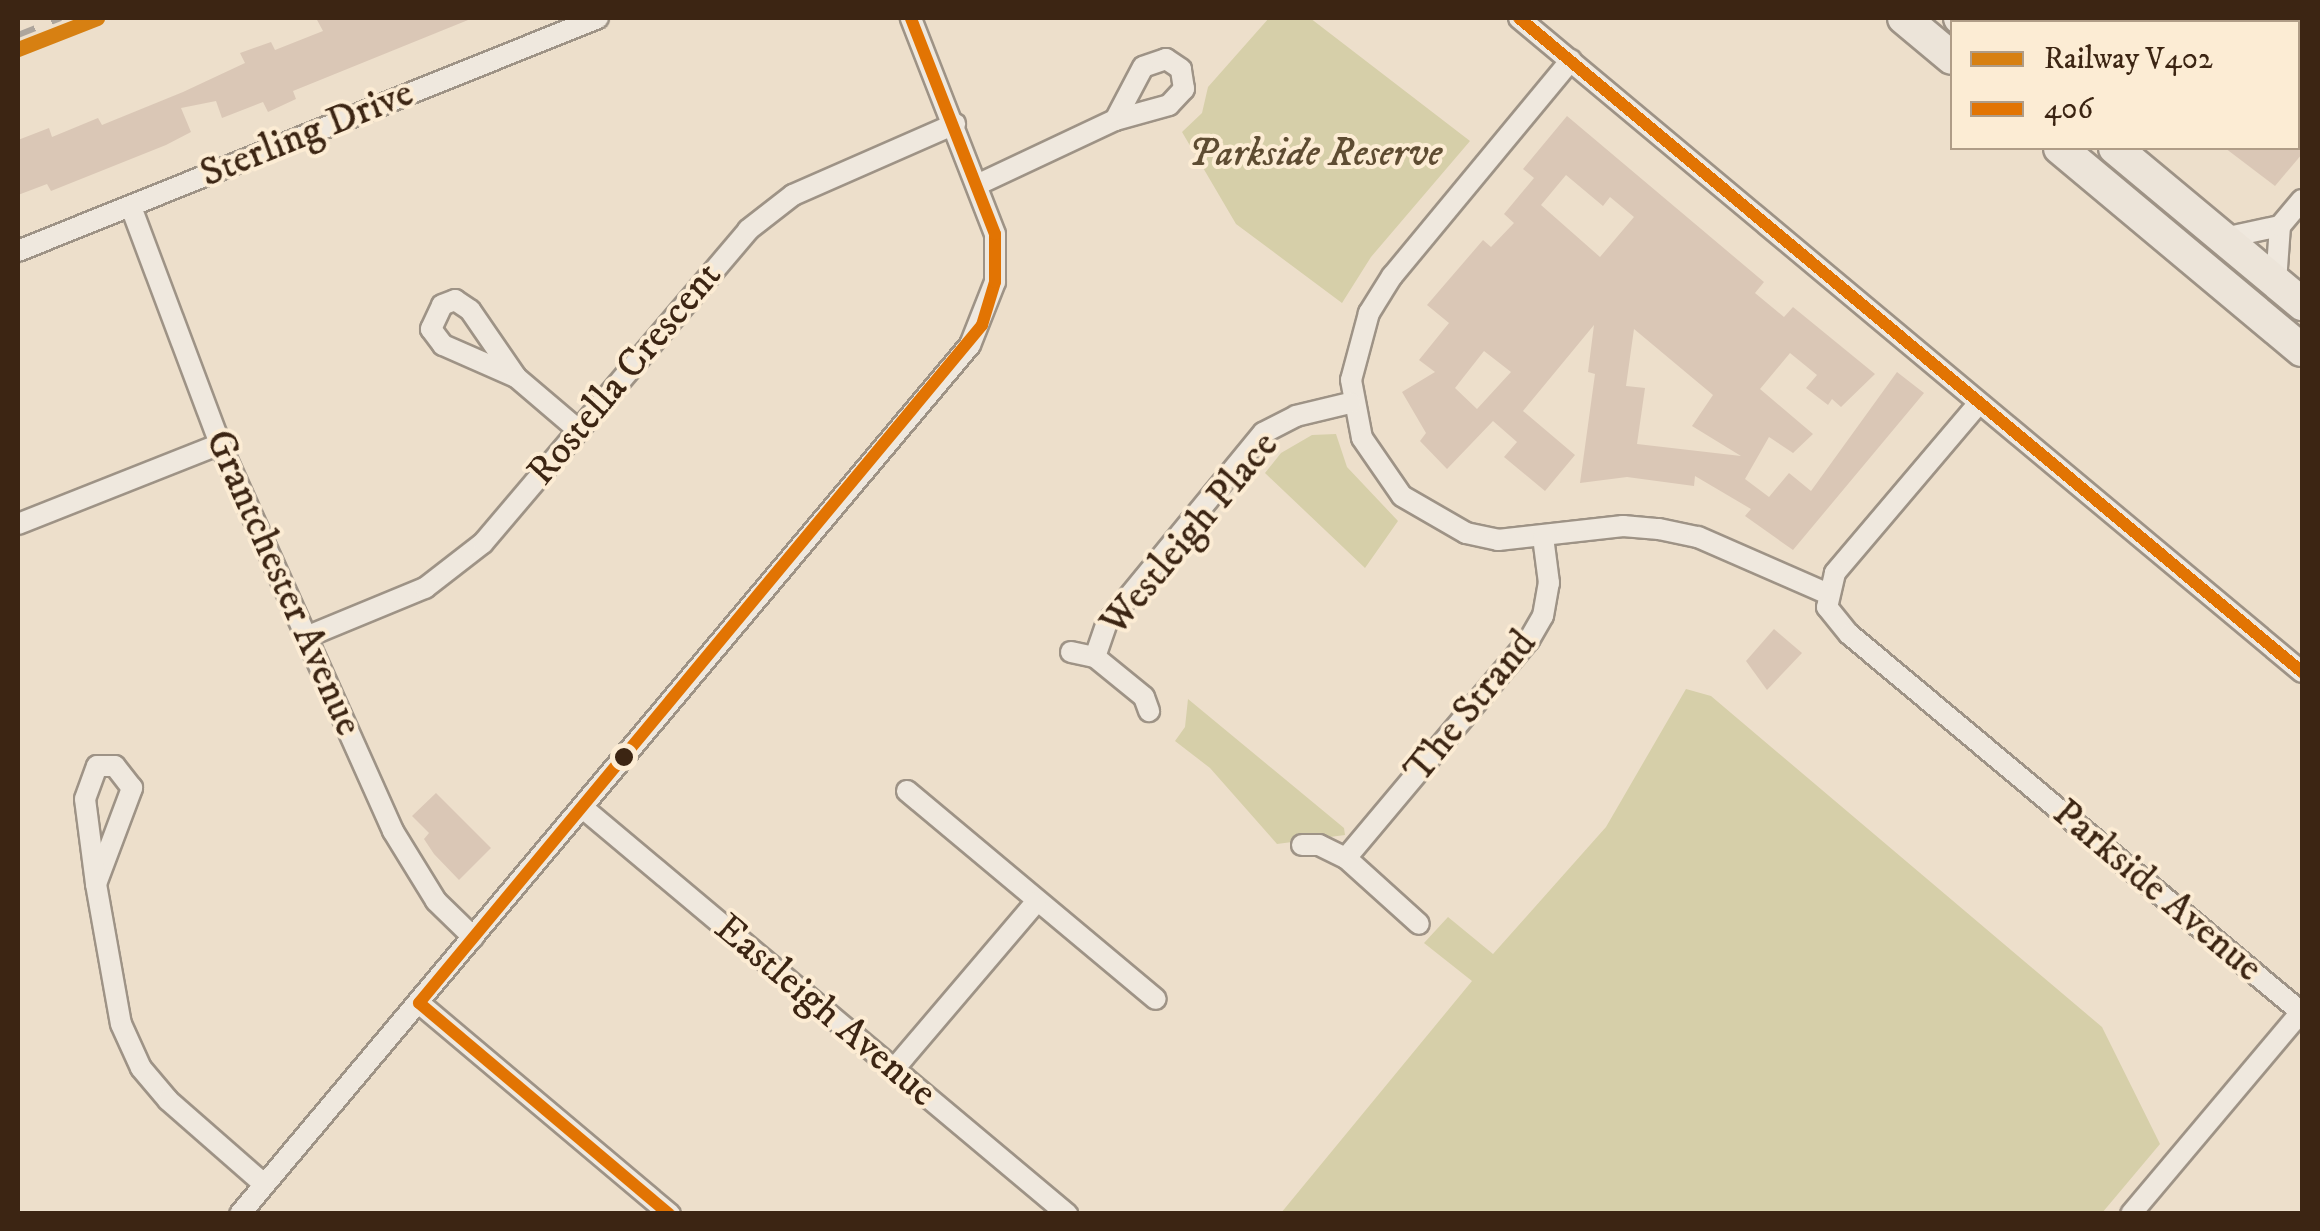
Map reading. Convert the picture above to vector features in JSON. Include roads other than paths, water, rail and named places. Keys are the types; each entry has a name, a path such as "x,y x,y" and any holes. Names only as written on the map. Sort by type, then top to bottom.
{"main road":[{"path":"1904,18 1950,56"},
{"path":"2062,150 2302,350"},
{"path":"2118,150 2302,304"}],"street":[{"name":"Sterling Drive","path":"18,250 598,18"},
{"path":"240,1214 970,345 995,282 994,234 979,184 911,18"},
{"path":"1519,18 2302,672"},
{"path":"1571,60 1392,276 1354,350 1350,403 1379,471 1434,519 1498,540 1623,526 1660,529 1698,537 1826,593 1835,573 1979,402"},
{"path":"979,184 1115,120"},
{"name":"Rostella Crescent","path":"306,637 425,588 457,566 748,230 793,194 955,124"},
{"path":"2276,282 2280,226 2302,200"},
{"name":"Grantchester Avenue","path":"132,207 220,444 412,867 473,937"},
{"path":"2224,238 2280,226"},
{"path":"516,377 577,429"},
{"name":"Westleigh Place","path":"1096,657 1106,623 1264,433 1296,416 1350,403"},
{"path":"18,524 220,444"},
{"name":"The Strand","path":"1346,858 1529,640 1543,616 1549,582 1543,537"},
{"name":"Parkside Avenue","path":"1826,593 1827,607 1848,634 2301,1012 2131,1214"},
{"name":"Westleigh Place","path":"1071,652 1096,657 1144,697 1148,711"},
{"path":"96,884 132,788 115,766 98,766 86,788 96,884 121,1024 140,1068 264,1184"},
{"path":"907,790 1156,999"},
{"name":"Eastleigh Avenue","path":"583,808 1068,1214"},
{"path":"1302,845 1318,844 1346,858 1418,924"},
{"path":"894,1070 1036,902"},
{"path":"419,1003 670,1214"}],"railway":[{"path":"18,35 61,18"}],"rail line":[{"name":"V402","path":"18,49 97,18"}],"park label":[{"name":"Parkside Reserve","path":"1315,154"}]}
